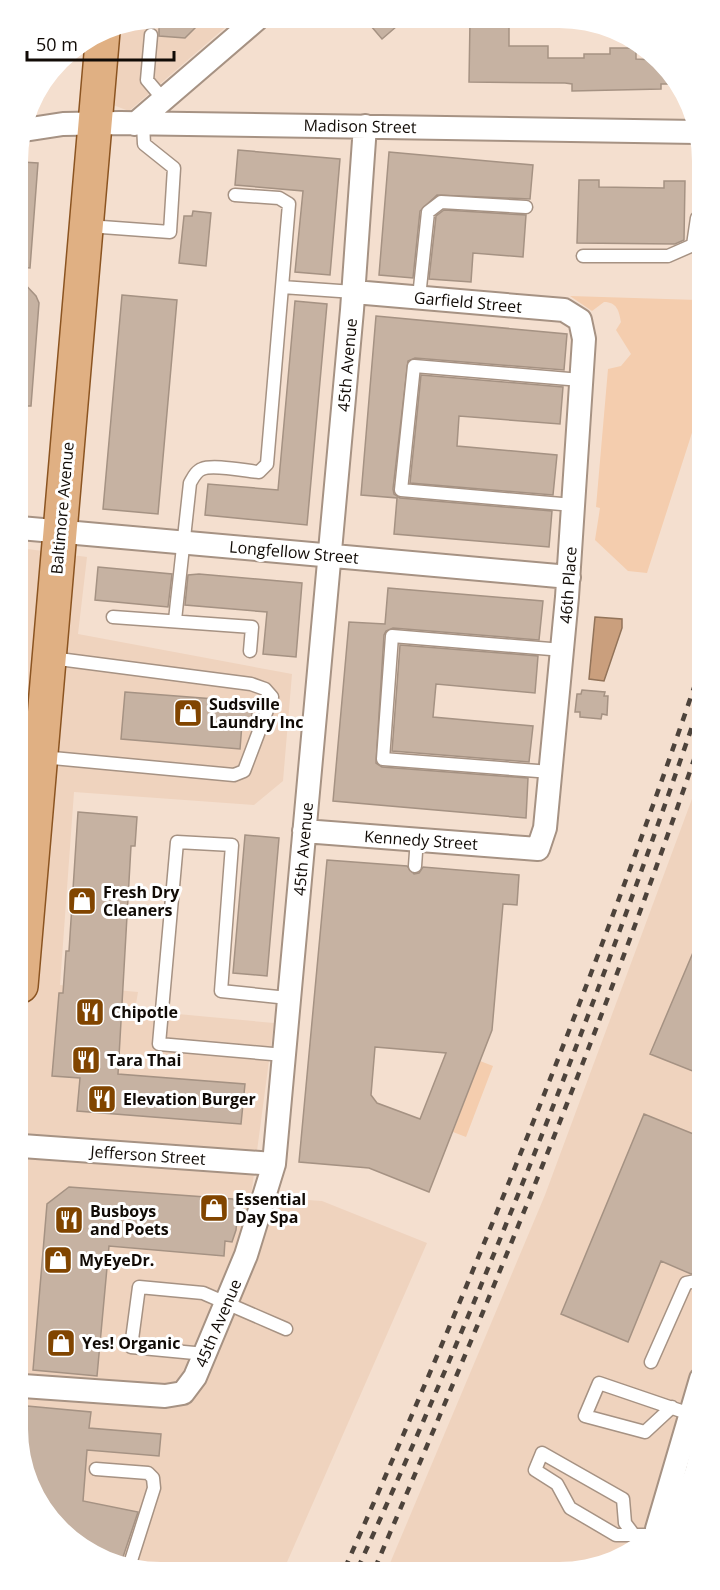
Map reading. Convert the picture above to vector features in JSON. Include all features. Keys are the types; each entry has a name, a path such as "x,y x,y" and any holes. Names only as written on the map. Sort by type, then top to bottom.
{"main road":[{"name":"Baltimore Avenue","path":"28,843 41,757 102,43"}],"street":[{"path":"139,124 163,99 246,29"},
{"name":"Madison Street","path":"33,129 95,123 688,132"},
{"name":"45th Avenue","path":"28,1386 165,1396 183,1393 195,1377 246,1256 274,1164 354,292 365,126"},
{"name":"Garfield Street","path":"354,292 564,310 580,320"},
{"name":"46th Place","path":"538,849 545,828 569,577 584,339 580,320"},
{"name":"Longfellow Street","path":"29,528 569,577"},
{"name":"Kennedy Street","path":"304,831 538,849"},
{"name":"Jefferson Street","path":"28,1146 274,1164"},
{"path":"660,1515 681,1410 691,1394"}],"lane":[{"path":"151,35 147,80 163,99"},
{"path":"86,226 170,232 174,168 144,144 139,124"},
{"path":"175,620 190,483 195,474 201,469 210,468 259,471 267,464 289,204 279,198 235,195"},
{"path":"419,297 428,212 441,202 526,207"},
{"path":"583,256 668,256 692,245"},
{"path":"282,287 354,292"},
{"path":"573,505 401,490 414,366 581,380"},
{"path":"113,617 252,627 250,651"},
{"path":"551,772 382,759 392,636 563,650"},
{"path":"41,757 234,775 244,771 272,697 265,689 251,684 49,658"},
{"path":"415,866 417,838"},
{"path":"284,1055 159,1044 177,842 232,845 221,991 288,998"},
{"path":"651,1362 686,1283 691,1282"},
{"path":"205,1354 131,1347 139,1287 203,1293 286,1329"},
{"path":"599,1383 681,1410 645,1432 585,1416 599,1383"},
{"path":"634,1535 626,1523 623,1499 542,1454 535,1470 557,1484 570,1508 616,1535 634,1535 638,1535"},
{"path":"96,1469 148,1473 153,1478 154,1488 132,1558"}],"shaded area":[{"path":"152,29 224,29 129,111 97,99 105,41 135,31"},
{"path":"570,296 692,300 692,433 647,573 628,571 595,540 600,508 596,507 608,369 621,366 631,354 616,330 621,322 615,305 604,302 592,311"},
{"path":"29,549 87,557 78,634 292,674 283,781 254,805 74,792 60,985 138,992 135,1010 274,1023 251,1196 322,1201 427,1243 287,1562 161,1562 135,1559 102,1548 87,1539 67,1523 56,1510 46,1495 33,1463 28,1429"},
{"path":"595,617 622,619 622,628 604,681 589,679"},
{"path":"691,800 691,1438 689,1455 681,1480 664,1510 646,1529 618,1548 593,1557 559,1562 391,1562 545,1195"},
{"path":"480,1061 493,1066 466,1137 453,1132"}],"building":[{"path":"373,28 394,28 382,39"},
{"path":"470,28 509,28 509,46 548,46 548,58 584,58 584,54 610,54 610,48 628,48 636,53 636,59 644,59 653,67 667,84 661,84 661,89 572,91 572,84 565,83 469,82"},
{"path":"159,29 194,29 185,38 159,36"},
{"path":"238,150 340,159 330,275 295,272 303,191 235,185"},
{"path":"389,152 533,165 530,199 437,195 420,211 413,278 379,275"},
{"path":"29,162 38,163 29,268"},
{"path":"579,180 599,180 599,187 664,188 664,181 685,181 684,240 675,244 577,243"},
{"path":"444,210 526,215 523,257 473,253 471,282 429,279 436,216"},
{"path":"193,211 211,213 206,266 179,263 184,216 192,216"},
{"path":"29,288 39,303 31,406 29,406"},
{"path":"122,295 177,300 158,514 103,509"},
{"path":"295,301 327,304 307,525 205,515 208,484 278,490"},
{"path":"376,316 567,334 564,370 415,358 408,361 393,489 394,494 400,498 552,511 549,547 394,534 397,498 361,495"},
{"path":"421,375 563,387 560,424 459,416 457,446 557,455 553,495 410,483"},
{"path":"98,567 172,574 168,607 95,600"},
{"path":"188,575 302,583 296,657 263,654 267,612 185,605"},
{"path":"388,588 543,601 539,640 393,628 386,631 384,635 376,763 382,767 528,778 526,818 333,801 349,622 385,624"},
{"path":"400,645 538,656 535,693 436,684 433,717 533,726 529,762 392,751"},
{"path":"582,690 605,692 604,696 608,696 607,715 602,714 601,719 580,717 580,712 575,712 577,694 581,694"},
{"name":"Sudsville Laundry Inc","path":"125,692 253,702 251,724 242,724 240,749 121,739"},
{"path":"78,812 137,817 135,846 131,846 118,1074 245,1084 241,1124 77,1111 80,1078 52,1076 59,993 63,993 66,951 69,951"},
{"path":"245,835 279,838 267,976 233,973"},
{"path":"327,860 407,866 414,874 419,873 423,867 519,875 517,905 503,904 492,1030 429,1192 369,1168 299,1162","holes":["375,1047 446,1053 420,1119 377,1103 371,1095"]},
{"path":"691,956 691,1071 650,1054"},
{"path":"644,1114 691,1133 691,1274 661,1261 628,1342 561,1314"},
{"path":"69,1187 233,1199 238,1207 236,1230 232,1242 225,1241 224,1256 109,1246 97,1376 33,1370 47,1204"},
{"path":"28,1406 91,1412 89,1428 161,1434 159,1456 87,1450 83,1501 138,1512 123,1556 102,1548 67,1523 46,1495 33,1463 28,1429"}],"railway":[{"path":"348,1562 441,1347 532,1125 619,900 692,695"},
{"path":"361,1562 451,1356 539,1141 622,924 692,727"},
{"path":"378,1562 545,1160 625,953 692,767"}],"place":[{"name":"Sudsville Laundry Inc","path":"188,713"},
{"name":"Fresh Dry Cleaners","path":"82,901"},
{"name":"Chipotle","path":"90,1012"},
{"name":"Tara Thai","path":"86,1060"},
{"name":"Elevation Burger","path":"102,1099"},
{"name":"Essential Day Spa","path":"214,1208"},
{"name":"Busboys and Poets","path":"69,1220"},
{"name":"MyEyeDr.","path":"58,1260"},
{"name":"Yes! Organic","path":"61,1343"}]}
